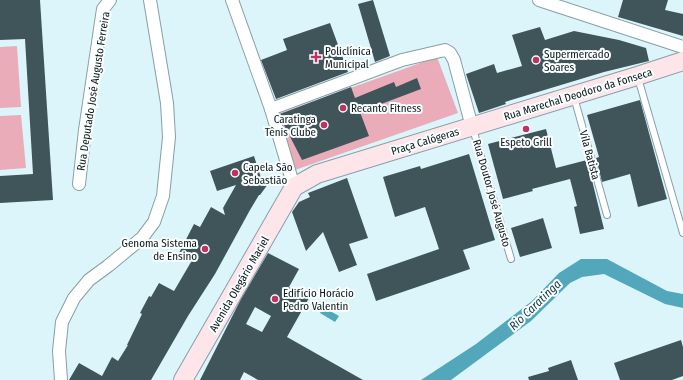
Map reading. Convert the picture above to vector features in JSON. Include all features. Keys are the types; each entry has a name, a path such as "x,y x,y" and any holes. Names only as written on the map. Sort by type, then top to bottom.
{"main road":[{"name":"Rua Marechal Deodoro da Fonseca","path":"472,127 683,61"},
{"name":"Praça Calógeras","path":"294,187 318,174 472,127"},
{"name":"Avenida Olegário Maciel","path":"183,380 294,187"}],"street":[{"name":"Rua Deputado José Augusto Ferreira","path":"79,184 85,130 103,9 110,0"},
{"path":"60,380 59,351 62,322 74,298 89,280 142,238 154,222 163,196 169,137 168,103 150,0"},
{"path":"232,0 271,109 294,187"},
{"path":"539,0 683,47"},
{"name":"Praça Calógeras","path":"271,109 402,60 445,50 450,53 454,60 472,127"}],"lane":[{"path":"637,76 683,233"},
{"name":"Vila Batista","path":"574,95 607,215"},
{"name":"Rua Doutor José Augusto","path":"472,127 511,259"}],"shaded area":[{"path":"17,46 21,107 0,108 0,47"},
{"path":"437,57 458,113 292,171 278,114"},
{"path":"21,115 26,168 0,170 0,116"}],"water":[{"name":"Rio Caratinga","path":"581,259 607,259 667,291 683,294 683,308 665,304 604,274 582,277 570,283 531,321 451,380 421,380 476,344 532,301 559,273"},
{"path":"323,307 339,316 335,322 320,313"}],"building":[{"path":"0,0 40,0 53,200 0,203 0,176 33,174 25,39 0,40"},
{"path":"373,0 390,56 375,62 358,4"},
{"path":"623,0 668,0 665,10 683,14 683,36 618,17"},
{"name":"Policlínica Municipal","path":"330,23 348,72 276,99 261,60 287,50 283,39"},
{"path":"540,27 545,40 574,31 619,40 646,48 649,61 604,72 505,102 506,104 479,113 466,74 494,64 497,73 522,66 512,35"},
{"name":"Caratinga Tênis Clube","path":"417,78 421,89 360,112 369,136 302,160 280,114 351,87 355,98 394,82 396,87"},
{"path":"640,100 667,199 638,207 630,174 602,182 596,158 599,157 587,115"},
{"path":"546,129 556,168 587,160 604,229 580,234 574,207 577,206 570,179 532,189 533,191 503,199 488,144"},
{"path":"469,154 495,240 463,250 470,269 376,301 367,274 439,249 425,207 395,217 383,177 420,166 421,169"},
{"path":"254,156 262,181 268,184 250,210 215,274 188,316 151,380 69,380 79,363 102,376 112,357 118,361 128,345 142,314 140,313 149,296 151,297 159,283 174,291 191,262 178,255 194,224 200,227 211,207 225,215 223,208 236,185 217,191 210,171"},
{"path":"347,178 368,238 349,244 357,265 339,272 323,232 306,251 292,212 299,202 310,197 308,193"},
{"path":"543,218 552,248 520,257 511,228"},
{"path":"268,253 299,269 289,287 309,298 287,337 363,380 258,380 244,372 240,380 200,380 241,299","holes":["255,307 271,316 262,332 246,324"]},
{"path":"681,340 683,347 683,376 672,380 620,380 614,363"},
{"path":"571,360 578,380 529,380 528,377 549,371 548,368"}],"place":[{"name":"Policlínica Municipal","path":"316,57"},
{"name":"Supermercado Soares","path":"536,60"},
{"name":"Recanto Fitness","path":"343,108"},
{"name":"Caratinga Tênis Clube","path":"324,125"},
{"name":"Espeto Grill","path":"526,129"},
{"name":"Capela São Sebastião","path":"235,173"},
{"name":"Genoma Sistema de Ensino","path":"205,249"},
{"name":"Edifício Horácio Pedro Valentin","path":"275,299"}]}
